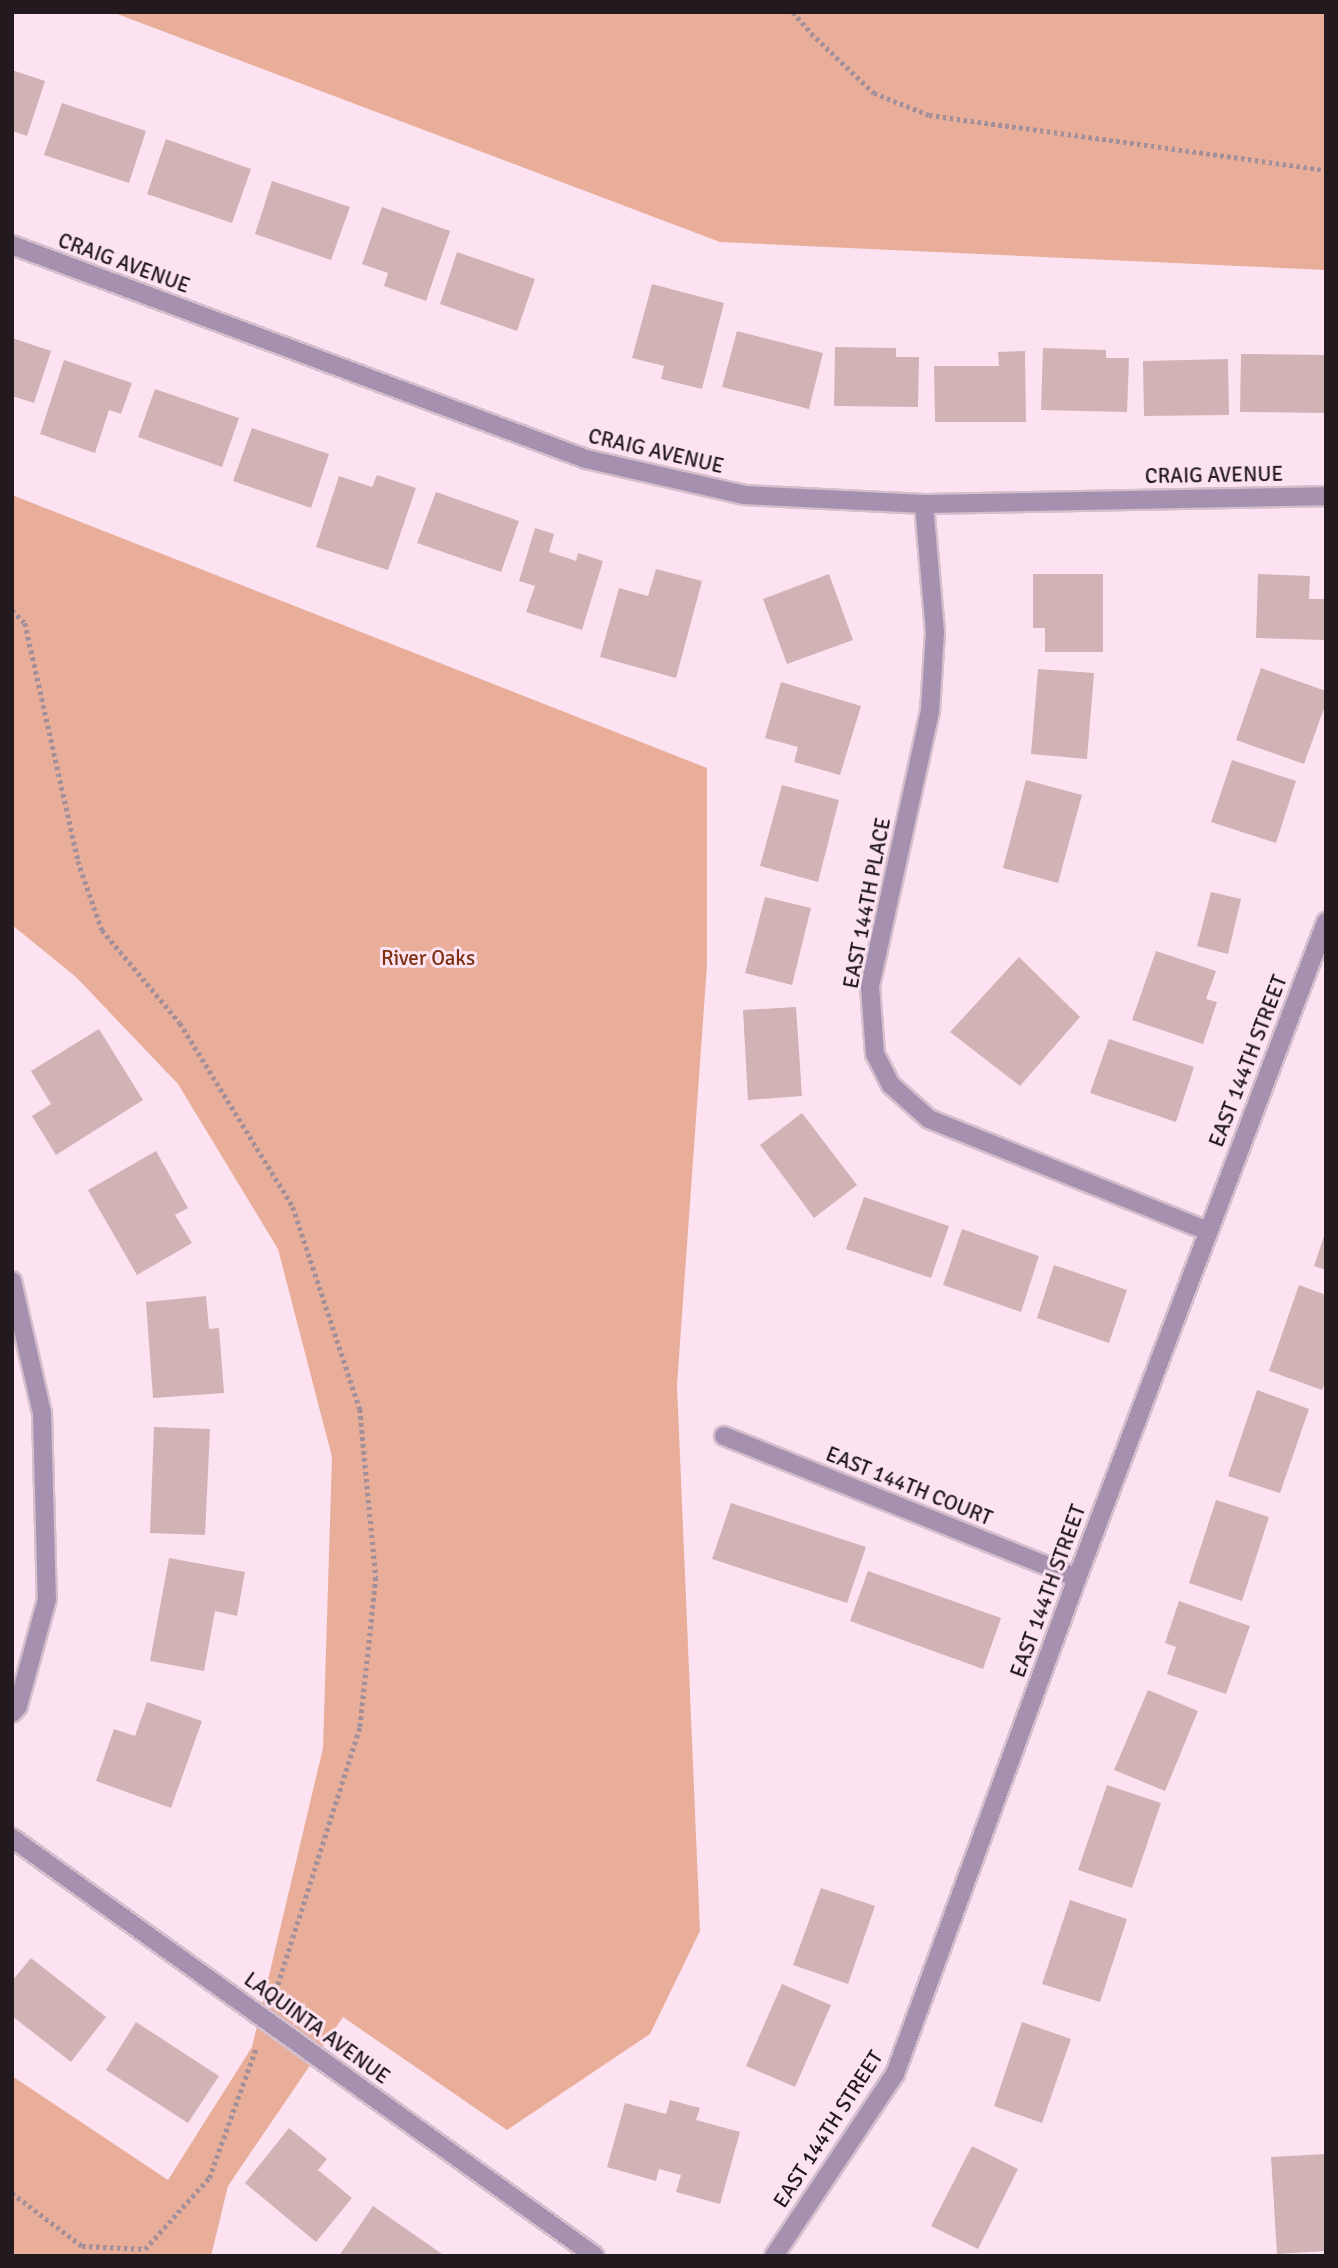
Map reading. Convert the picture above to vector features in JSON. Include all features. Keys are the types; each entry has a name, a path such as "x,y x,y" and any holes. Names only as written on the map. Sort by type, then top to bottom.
{"street":[{"name":"CRAIG AVENUE","path":"12,245 586,459 744,495 924,504 1326,496"},
{"name":"EAST 144TH PLACE","path":"924,504 934,632 930,711 870,986 875,1054 891,1085 929,1119 1208,1231"},
{"name":"EAST 144TH STREET","path":"774,2256 895,2074 1077,1578 1326,922"},
{"path":"12,1280 42,1413 47,1599 18,1706 12,1713"},
{"name":"EAST 144TH COURT","path":"724,1436 1077,1578"},
{"name":"LAQUINTA AVENUE","path":"12,1838 595,2256"}],"path":[{"path":"793,12 874,93 929,115 1326,170"},
{"path":"12,610 25,623 78,861 102,930 180,1024 293,1207 360,1409 376,1577 360,1728 266,2020 209,2178 145,2249 82,2246 12,2193"}],"green space":[{"path":"112,12 1326,12 1326,270 720,242"},
{"name":"River Oaks","path":"12,495 707,768 707,965 677,1385 700,1931 650,2034 507,2130 343,2017 228,2186 211,2256 12,2256 12,2076 168,2180 252,2047 323,1748 332,1457 278,1249 178,1084 76,977 12,925"}],"building":[{"path":"12,70 45,81 27,136 12,131"},
{"path":"62,103 146,131 129,183 44,155"},
{"path":"166,139 251,169 232,223 147,194"},
{"path":"272,181 350,207 331,260 255,234"},
{"path":"382,207 450,231 426,301 384,286 388,273 362,264"},
{"path":"457,252 535,279 517,331 440,304"},
{"path":"652,284 724,303 702,389 661,379 664,366 632,358"},
{"path":"737,331 823,353 809,409 722,387"},
{"path":"12,338 51,351 34,403 12,396"},
{"path":"835,347 896,348 896,357 919,357 918,407 834,406"},
{"path":"1043,348 1106,350 1106,358 1129,358 1127,412 1041,410"},
{"path":"1025,351 1026,422 935,422 934,366 999,366 998,352"},
{"path":"1241,354 1326,355 1326,413 1240,412"},
{"path":"1228,359 1229,415 1144,416 1143,361"},
{"path":"64,360 132,383 121,414 109,410 95,453 40,434"},
{"path":"155,389 239,418 222,467 138,437"},
{"path":"252,428 329,454 311,508 233,481"},
{"path":"377,475 416,488 388,570 316,547 339,476 372,487"},
{"path":"436,492 519,521 501,572 417,543"},
{"path":"535,528 554,534 549,552 576,561 578,553 603,561 582,630 526,612 535,586 519,581"},
{"path":"656,569 702,581 676,678 600,657 619,588 648,596"},
{"path":"829,574 853,640 787,664 763,599"},
{"path":"1033,574 1103,574 1103,652 1045,652 1045,628 1033,628"},
{"path":"1258,574 1310,576 1309,599 1326,599 1326,640 1256,638"},
{"path":"1261,668 1326,691 1326,703 1304,764 1236,740"},
{"path":"1038,669 1094,673 1087,759 1031,754"},
{"path":"781,682 861,706 840,775 794,762 798,747 765,738"},
{"path":"1232,760 1296,781 1276,843 1211,822"},
{"path":"1026,780 1082,795 1058,883 1003,868"},
{"path":"782,785 839,800 818,882 760,866"},
{"path":"1211,892 1241,899 1228,954 1197,946"},
{"path":"765,897 811,908 792,985 745,973"},
{"path":"1156,951 1216,971 1206,999 1217,1002 1203,1044 1132,1020"},
{"path":"1019,957 1080,1017 1020,1086 950,1032"},
{"path":"796,1007 802,1096 748,1100 743,1010"},
{"path":"99,1029 143,1100 56,1155 32,1116 51,1104 31,1071"},
{"path":"1109,1039 1194,1067 1176,1122 1090,1093"},
{"path":"802,1113 857,1185 814,1218 760,1145"},
{"path":"156,1151 188,1208 175,1215 192,1243 137,1275 88,1190"},
{"path":"864,1197 949,1226 931,1278 846,1249"},
{"path":"962,1229 1039,1256 1021,1312 943,1285"},
{"path":"1326,1233 1326,1270 1314,1266"},
{"path":"1054,1265 1127,1290 1109,1343 1037,1318"},
{"path":"1299,1285 1326,1295 1326,1380 1322,1390 1269,1371"},
{"path":"206,1296 209,1329 219,1328 224,1393 153,1398 146,1302"},
{"path":"1257,1390 1309,1409 1280,1493 1228,1476"},
{"path":"154,1427 210,1429 205,1535 150,1533"},
{"path":"1216,1500 1269,1517 1242,1601 1189,1583"},
{"path":"731,1503 866,1547 847,1603 712,1559"},
{"path":"169,1558 245,1572 237,1616 215,1611 204,1671 150,1661"},
{"path":"868,1571 1001,1618 983,1669 850,1621"},
{"path":"1179,1601 1250,1626 1226,1694 1167,1674 1176,1647 1165,1643"},
{"path":"1148,1690 1198,1711 1165,1791 1114,1770"},
{"path":"147,1702 202,1721 171,1808 96,1781 114,1729 135,1736"},
{"path":"1107,1785 1161,1803 1132,1888 1078,1870"},
{"path":"821,1888 875,1906 848,1984 793,1965"},
{"path":"1070,1900 1127,1919 1100,2002 1042,1984"},
{"path":"31,1958 106,2017 71,2062 12,2016 12,1981"},
{"path":"782,1984 831,2005 795,2087 746,2066"},
{"path":"136,2022 219,2076 188,2123 106,2070"},
{"path":"1022,2022 1071,2039 1042,2123 994,2106"},
{"path":"670,2100 700,2108 696,2120 740,2132 720,2204 676,2192 681,2175 659,2169 656,2181 607,2167 625,2103 666,2114"},
{"path":"289,2128 327,2159 318,2170 352,2198 316,2242 245,2183"},
{"path":"972,2146 1018,2169 978,2249 931,2226"},
{"path":"1326,2154 1326,2251 1277,2254 1271,2157"},
{"path":"373,2206 445,2256 339,2256"}]}
